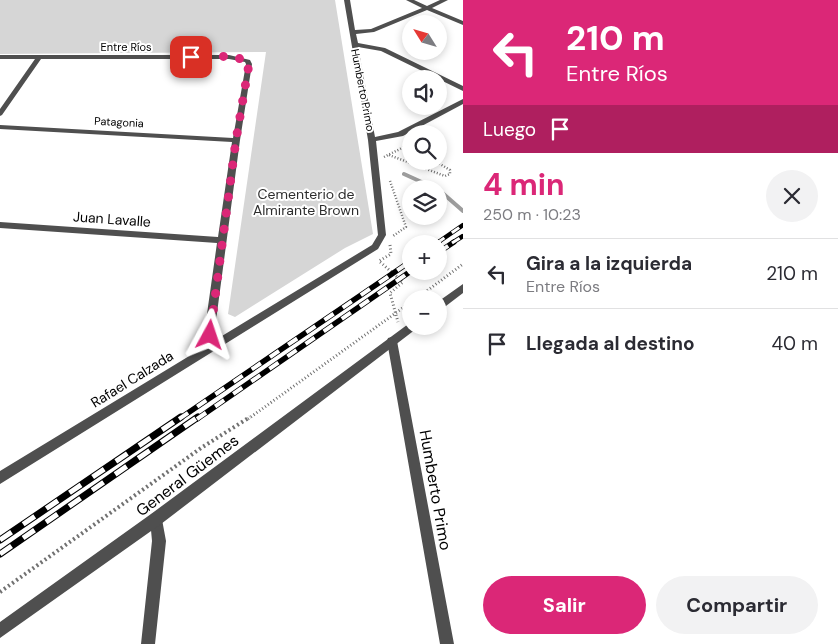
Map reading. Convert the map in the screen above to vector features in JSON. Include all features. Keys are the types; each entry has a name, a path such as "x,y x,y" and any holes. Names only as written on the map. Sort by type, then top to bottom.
{"street":[{"name":"Humberto Primo","path":"347,0 372,140 382,235 380,240"},
{"path":"409,0 463,23"},
{"path":"352,32 372,31 445,0"},
{"path":"354,44 383,49 463,89"},
{"name":"Entre Ríos","path":"0,57 228,57 245,60 249,64 236,140"},
{"path":"0,114 39,57"},
{"path":"372,140 400,134 463,101"},
{"name":"Patagonia","path":"0,127 236,140"},
{"path":"215,345 210,335 210,328 236,140"},
{"name":"Juan Lavalle","path":"0,225 222,240"},
{"name":"Rafael Calzada","path":"0,478 375,247 380,240"},
{"path":"447,300 463,288"},
{"name":"General Güemes","path":"0,631 156,519 402,334"},
{"name":"Humberto Primo","path":"392,341 447,644"},
{"path":"148,644 159,541 156,519"}],"path":[{"path":"384,152 402,161"},
{"path":"431,170 449,176 450,170 447,168"},
{"path":"428,290 463,264"},
{"path":"0,592 201,448 255,414 402,308"}],"green space":[{"name":"Cementerio de Almirante Brown","path":"0,0 335,0 373,234 345,248 235,317 228,314 266,52 0,54"}],"waterway":[{"path":"404,174 417,180"},
{"path":"447,197 463,211"}],"railway":[{"path":"447,236 463,225"},
{"path":"452,243 463,236"},
{"path":"447,247 454,242"},
{"path":"179,419 402,267"},
{"path":"197,419 402,277"},
{"path":"0,540 181,417"},
{"path":"0,554 198,417"}],"route":[{"path":"191,57 235,57 245,60 249,64 236,140 210,335"}]}
